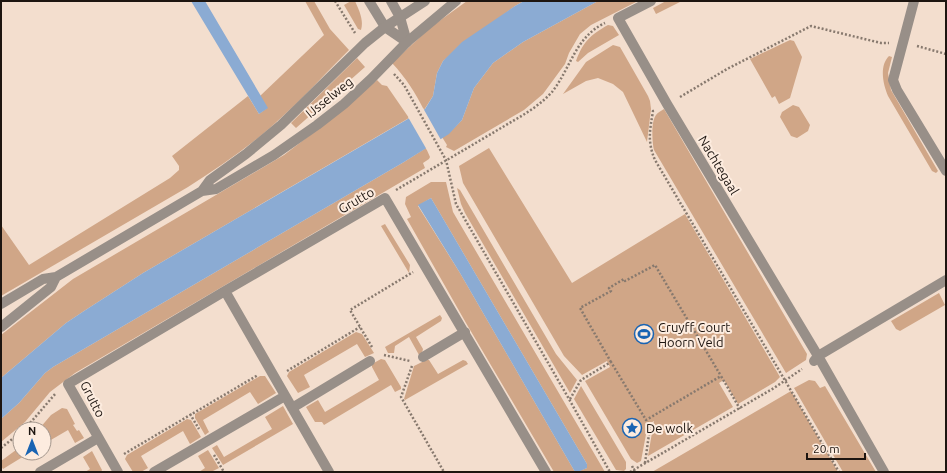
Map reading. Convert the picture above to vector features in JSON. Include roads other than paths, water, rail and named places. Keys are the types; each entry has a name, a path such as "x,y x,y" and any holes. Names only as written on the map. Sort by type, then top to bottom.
{"street":[{"path":"369,1 385,27 407,42"},
{"path":"391,1 400,17 407,42"},
{"name":"IJsselweg","path":"202,191 210,180 246,154 280,126 357,50 385,27 425,1"},
{"name":"IJsselweg","path":"1,304 43,279 56,277 202,191 216,189 274,155 318,125 344,104 407,42 456,1"},
{"name":"Nachtegaal","path":"651,1 618,18 663,106 884,472"},
{"path":"914,1 893,80 897,90 946,171"},
{"name":"Grutto","path":"118,472 68,384 386,198 546,472"},
{"name":"IJsselweg","path":"1,327 51,287 56,277"},
{"path":"816,359 946,280"},
{"path":"225,291 329,472"},
{"path":"423,357 465,332"},
{"path":"292,408 374,358"},
{"path":"154,472 285,396"},
{"name":"Grutto","path":"40,472 98,438"}],"water":[{"path":"191,1 205,1 268,108 259,114"},
{"path":"524,1 598,1 523,42 493,63 474,88 462,120 449,134 404,162 53,367 45,373 19,403 1,419 1,378 66,323 143,273 425,109 433,96 437,73 443,61 462,42"},
{"path":"431,198 587,464 587,468 575,472 460,273 418,205"}],"place":[{"name":"Cruyff Court Hoorn Veld","path":"644,334"},
{"name":"De wolk","path":"632,428"}]}
